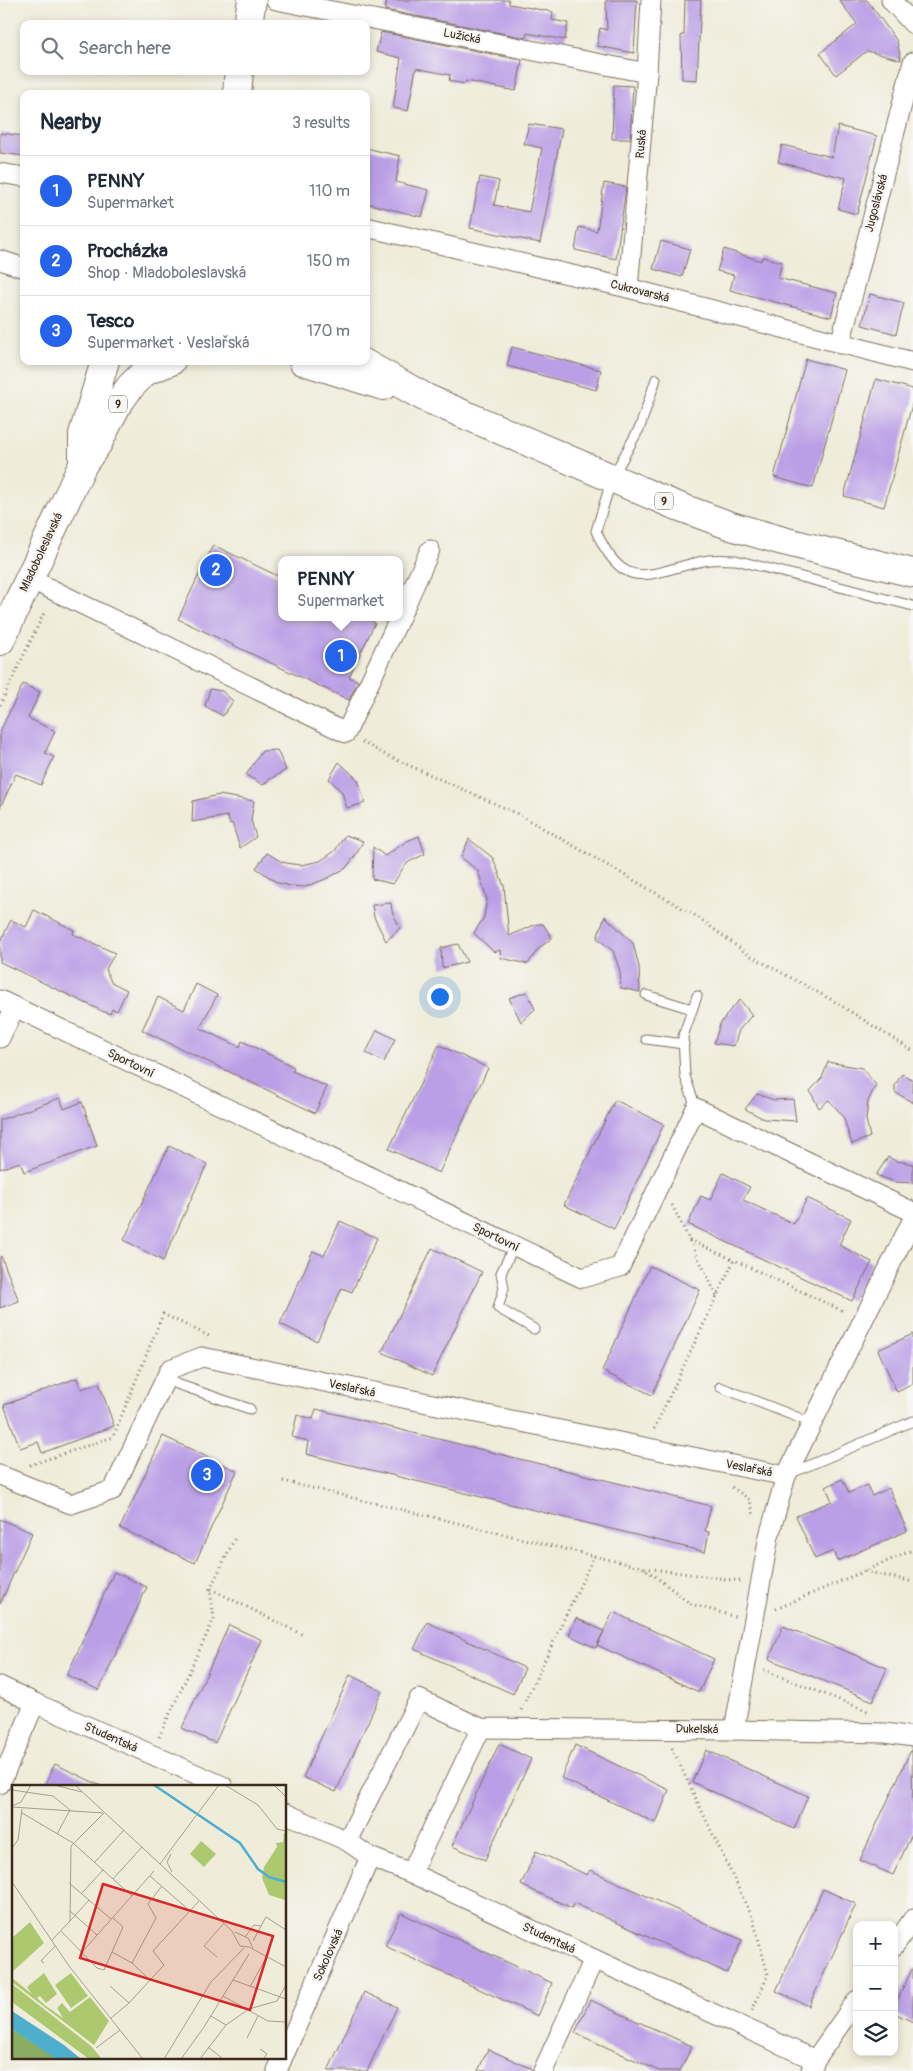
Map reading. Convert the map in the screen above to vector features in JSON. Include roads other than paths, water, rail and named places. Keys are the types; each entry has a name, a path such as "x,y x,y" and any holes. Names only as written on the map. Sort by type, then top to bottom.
{"main road":[{"path":"249,20 252,0"},
{"name":"Mladoboleslavská","path":"83,464 83,434 104,365"},
{"name":"Mladoboleslavská","path":"0,640 83,464 98,443 117,405 130,387 146,371 161,365"},
{"name":"9","path":"316,365 426,398"},
{"name":"9","path":"367,365 426,398 672,504 731,526 783,542 913,573"}],"street":[{"name":"Lužická","path":"276,0 647,73"},
{"name":"Ruská","path":"628,288 647,73 651,0"},
{"path":"891,0 913,24"},
{"name":"Jugoslávská","path":"840,344 913,62"},
{"path":"0,173 20,176"},
{"name":"Cukrovarská","path":"370,227 628,288 913,362"},
{"path":"0,260 20,265"},
{"path":"403,610 430,550"},
{"path":"28,578 116,623 346,733 398,621"},
{"path":"0,1038 7,1004"},
{"name":"Sportovní","path":"7,1004 582,1278 620,1267 696,1108"},
{"path":"696,1108 913,1212"},
{"path":"734,1730 769,1536 786,1476 913,1219"},
{"name":"Veslařská","path":"0,1475 71,1504 113,1490 170,1369 202,1357 786,1476"},
{"name":"Studentská","path":"0,1686 35,1704 221,1785"},
{"path":"347,1841 419,1699 481,1728 410,1873"},
{"path":"0,1784 35,1704"},
{"name":"Dukelská","path":"481,1728 885,1733 913,1737"},
{"name":"Studentská","path":"286,1814 347,1841 370,1857 410,1873 745,2028 813,2066"},
{"name":"Sokolovská","path":"286,2051 370,1857"},
{"path":"898,1940 913,1919"},
{"path":"543,2071 594,1959"},
{"path":"813,2066 853,2006"},
{"path":"277,2071 283,2058"}],"lane":[{"path":"656,379 640,427 612,478 596,531 605,550 616,565 637,576 668,571 710,560 736,560 913,606"},
{"path":"646,995 692,1009"},
{"path":"696,1108 684,1076 683,1036 697,996"},
{"path":"646,1039 684,1044"},
{"path":"514,1246 501,1273 504,1288 498,1308 534,1329"},
{"path":"165,1380 250,1408"},
{"path":"720,1387 813,1424"},
{"path":"786,1476 913,1421"}],"place":[{"name":"Procházka","path":"216,570"},
{"name":"PENNY","path":"341,656"},
{"name":"Tesco","path":"207,1475"}]}
